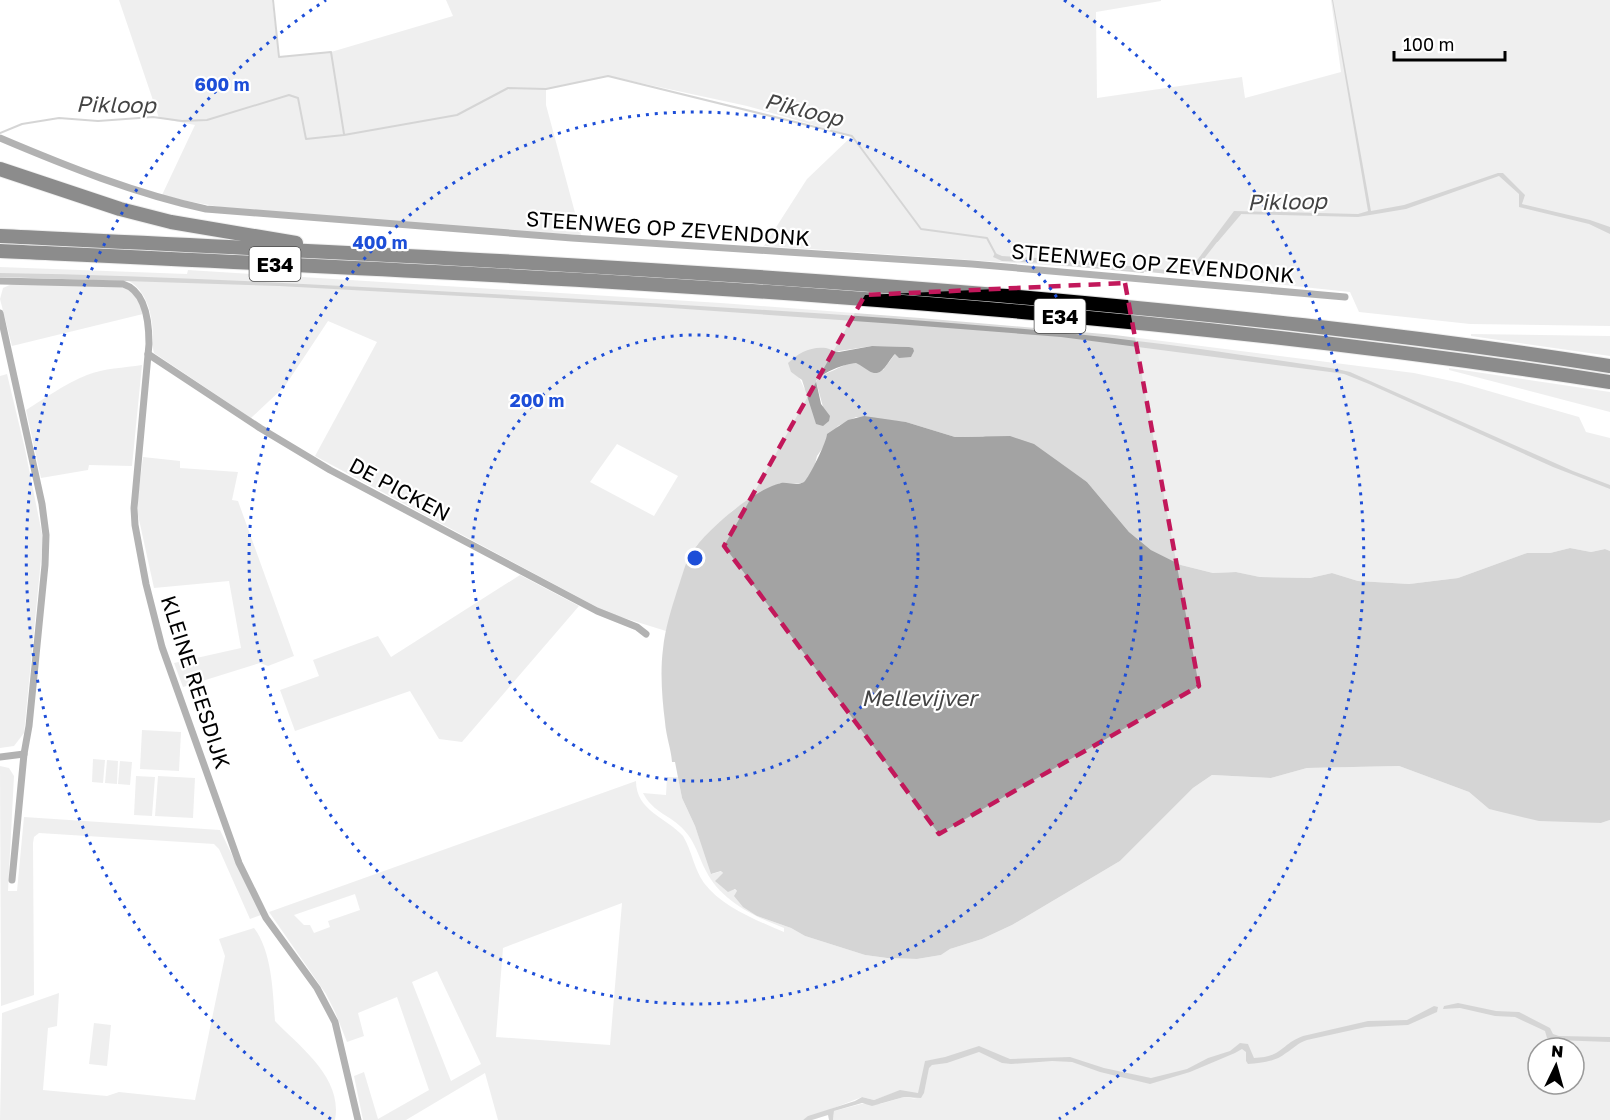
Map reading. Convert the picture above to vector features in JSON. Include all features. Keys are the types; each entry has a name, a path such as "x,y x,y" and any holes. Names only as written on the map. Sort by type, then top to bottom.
{"highway":[{"path":"0,169 131,212 171,222 289,241 311,251"},
{"name":"E34","path":"0,236 678,271 1111,305 1396,336 1610,366"},
{"name":"E34","path":"0,251 665,285 1123,321 1428,356 1610,382"}],"street":[{"name":"STEENWEG OP ZEVENDONK","path":"0,138 129,187 206,209 572,238 972,264 1345,297"},
{"name":"KLEINE REESDIJK","path":"0,281 117,283 128,285 138,293 147,317 149,332 134,508 135,525 146,584 162,647 239,863 266,918 317,988 334,1022 358,1120"},
{"path":"0,313 42,504 46,535 45,565 12,880"},
{"name":"DE PICKEN","path":"148,354 260,428 330,470 597,611 637,627 646,634"},
{"path":"0,757 24,754"}],"highlighted area":[{"path":"1125,283 1199,686 939,834 724,546 865,295"}],"shaded area":[{"path":"119,0 272,0 279,57 331,52 453,16 446,0 1161,0 1096,12 1097,98 1242,77 1245,98 1341,72 1331,0 1610,0 1610,326 1470,324 1359,312 1350,292 1179,274 764,246 807,179 852,136 747,106 608,76 546,89 546,105 581,235 220,207 187,201 162,195 195,125 159,118"},
{"path":"0,241 630,274 630,278 0,245"},
{"path":"0,267 187,274 188,270 721,303 1115,335 1414,373 1461,383 1579,417 1586,432 1610,438 1610,551 1605,549 1591,552 1570,548 1550,553 1527,553 1458,578 1409,584 1358,581 1332,573 1310,578 1260,577 1236,572 1213,573 1181,565 1151,550 1129,532 1087,482 1061,464 983,436 955,437 906,422 856,417 838,426 817,456 814,468 805,482 780,483 751,498 732,511 697,545 689,557 666,631 608,613 315,456 377,342 328,321 285,386 251,418 154,353 150,311 144,296 134,284 127,280 0,277","holes":["872,346 909,347 910,357 895,354 883,370 868,370 854,363 823,375 816,381 823,407 804,388 799,377 791,372 833,352","617,444 678,476 654,516 590,482"]},
{"path":"14,283 126,286 139,300 143,314 12,346 0,299 3,288"},
{"path":"855,289 1327,335 1610,371 1610,375 851,292"},
{"path":"1471,334 1610,336 1610,356 1471,336"},
{"path":"142,365 132,466 89,465 88,470 41,478 26,410 87,375"},
{"path":"1449,368 1610,392 1610,412 1449,370"},
{"path":"7,374 43,539 24,733 14,746 0,748 0,376"},
{"path":"143,457 180,461 180,468 238,472 232,500 238,501 294,656 268,666 260,663 183,687 174,663 241,648 229,581 154,588 138,515"},
{"path":"520,575 579,606 462,742 439,739 410,691 295,731 280,690 319,676 313,660 378,636 391,657"},
{"path":"142,730 181,732 179,771 140,769"},
{"path":"93,759 105,760 103,783 92,782"},
{"path":"107,760 118,761 117,784 105,783"},
{"path":"120,761 132,762 130,785 118,784"},
{"path":"0,766 9,768 14,776 8,891 17,891 24,817 220,830 261,915 250,919 219,849 214,844 39,833 34,837 33,843 34,995 1,1006"},
{"path":"1399,766 1469,792 1489,809 1601,823 1610,820 1610,1120 833,1120 834,1111 861,1104 880,1104 904,1097 917,1099 896,1092 874,1100 862,1097 803,1120 498,1120 485,1073 406,1120 363,1120 354,1076 364,1072 378,1119 429,1090 397,997 358,1013 364,1036 347,1042 326,994 269,912 636,781 641,800 683,836 701,878 712,892 730,906 784,932 784,928 762,919 740,907 720,891 712,882 688,834 647,800 643,793 666,795 667,777 678,777 682,798 695,826 712,874 722,871 723,874 717,879 737,891 757,916 791,928 805,936 865,955 917,959 941,955 950,949 982,939 1012,925 1120,861 1193,788 1212,775 1271,778 1307,768","holes":["355,894 360,910 328,921 330,927 314,933 310,925 304,925 294,915","622,903 610,1045 496,1037 503,948","437,971 481,1064 451,1081 412,982"]},
{"path":"136,776 155,777 152,816 134,815"},
{"path":"158,776 195,778 193,818 155,816"},
{"path":"254,928 265,948 268,960 275,1021 308,1053 326,1077 333,1091 336,1105 335,1120 0,1120 2,1013 59,993 57,1026 48,1028 43,1090 107,1096 119,1092 195,1100 225,956 219,939"},
{"path":"94,1023 111,1025 107,1066 89,1064"}],"water":[{"path":"1332,0 1371,211 1404,205 1503,173 1525,195 1522,204 1590,220 1610,227 1610,234 1589,224 1519,207 1519,194 1499,176 1406,209 1358,217 1239,214 1196,269 1185,276 1088,265 1002,261 993,257 995,253 1002,256 1074,260 1184,272 1192,267 1234,211 1358,214 1368,211"},
{"path":"0,273 273,282 801,312 1056,332 1197,349 1350,372 1573,471 1610,485 1610,489 1553,467 1369,384 1344,374 1330,372 1061,337 896,324 657,307 279,286 0,277"},
{"path":"872,346 909,347 914,351 911,357 899,358 895,354 877,373 856,363 834,369 819,378 816,381 821,404 830,416 829,421 823,426 816,424 802,380 791,372 788,363 800,353 810,349 826,348 839,352"},
{"name":"Mellevijver","path":"864,416 906,422 955,437 1010,436 1034,444 1087,482 1129,532 1151,550 1181,565 1213,573 1236,572 1260,577 1310,578 1332,573 1358,581 1409,584 1458,578 1527,553 1550,553 1570,548 1591,552 1605,549 1610,551 1610,820 1601,823 1539,821 1489,809 1469,792 1399,766 1307,768 1271,778 1212,775 1193,788 1120,861 1012,925 982,939 950,949 941,955 917,959 865,955 805,936 791,928 757,916 743,907 734,896 737,891 735,889 728,892 715,881 723,873 721,871 711,874 695,826 682,798 675,762 672,762 663,704 662,667 667,627 687,561 705,536 730,513 757,494 781,483 804,482 810,474 827,434 848,420"},
{"path":"1458,1003 1496,1011 1519,1012 1550,1028 1553,1034 1559,1036 1546,1036 1545,1031 1515,1017 1495,1016 1460,1008 1443,1009 1444,1006"},
{"path":"1434,1006 1438,1007 1437,1012 1408,1025 1366,1027 1307,1040 1282,1056 1263,1062 1248,1064 1246,1052 1242,1049 1190,1072 1150,1084 1100,1072 1072,1062 1011,1064 1002,1063 979,1052 947,1063 932,1065 929,1068 921,1098 904,1097 872,1106 862,1103 834,1111 833,1120 829,1120 828,1115 803,1120 808,1116 862,1097 874,1100 900,1090 918,1093 925,1061 979,1046 1010,1059 1070,1057 1104,1068 1151,1078 1187,1069 1208,1058 1230,1051 1240,1043 1248,1044 1254,1058 1264,1057 1276,1053 1303,1036 1368,1021 1407,1020"},
{"path":"1586,1037 1610,1037 1610,1042 1586,1041"}],"waterway":[{"path":"273,0 279,57 331,52 344,134"},
{"name":"Pikloop","path":"0,133 22,124 59,118 98,121 153,117 182,121 207,120 289,95 298,98 306,139 344,135 457,115 508,88 546,89 608,76 852,136 921,229 987,238 996,255"},
{"name":"Pikloop","path":"1217,241 1240,214"},
{"name":"Pikloop","path":"1059,264 1143,272"}]}
